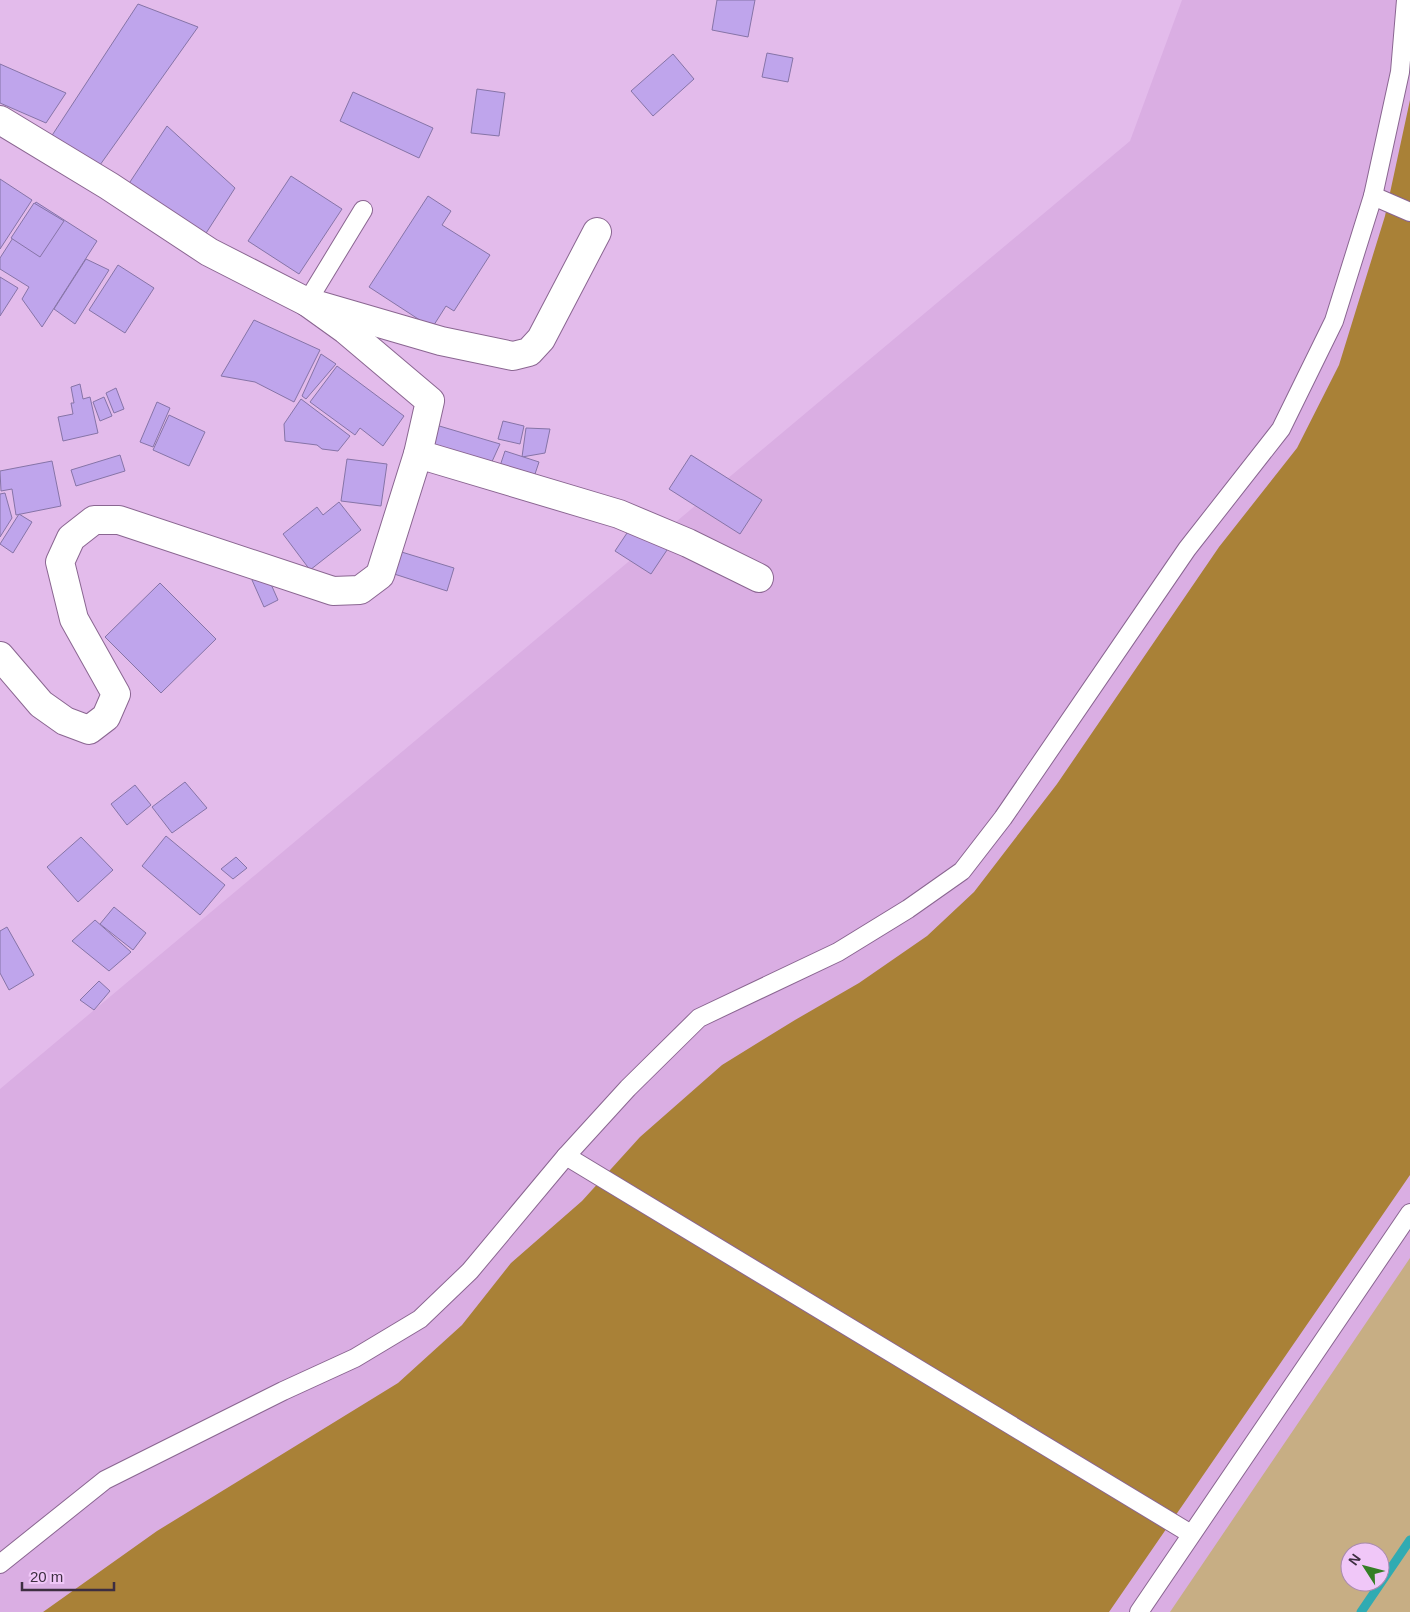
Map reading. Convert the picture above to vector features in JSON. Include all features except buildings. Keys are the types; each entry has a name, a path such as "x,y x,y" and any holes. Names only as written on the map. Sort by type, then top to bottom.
{"street":[{"path":"0,120 110,186 209,252 308,302 346,330 430,401 418,454 380,575 360,590 333,591 118,520 94,520 71,538 60,562 74,619 116,694 106,717 89,730 65,721 42,704 0,656"},
{"path":"308,302 441,340 513,356 529,352 541,339 598,232"},
{"path":"418,454 619,514 688,543 759,578"}],"lane":[{"path":"0,1564 105,1480 283,1391 355,1358 420,1319 470,1271 566,1156 628,1088 699,1018 838,952 908,909 962,871 1003,818 1187,549 1281,429 1334,321 1373,196 1400,72 1406,0"},
{"path":"1373,196 1410,212"},
{"path":"308,302 363,210"},
{"path":"566,1156 1192,1534"},
{"path":"1140,1612 1410,1213"}],"shaded area":[{"path":"1182,0 1410,0 1410,1612 0,1612 0,1089 1130,141"},
{"path":"1410,100 1410,1175 1109,1612 43,1612 157,1531 398,1383 462,1325 511,1263 582,1201 640,1137 722,1065 859,983 927,936 974,892 1057,784 1219,547 1297,448 1339,365 1385,216"},
{"path":"1410,1258 1410,1612 1170,1612"}],"waterway":[{"path":"1361,1612 1410,1540"}]}
